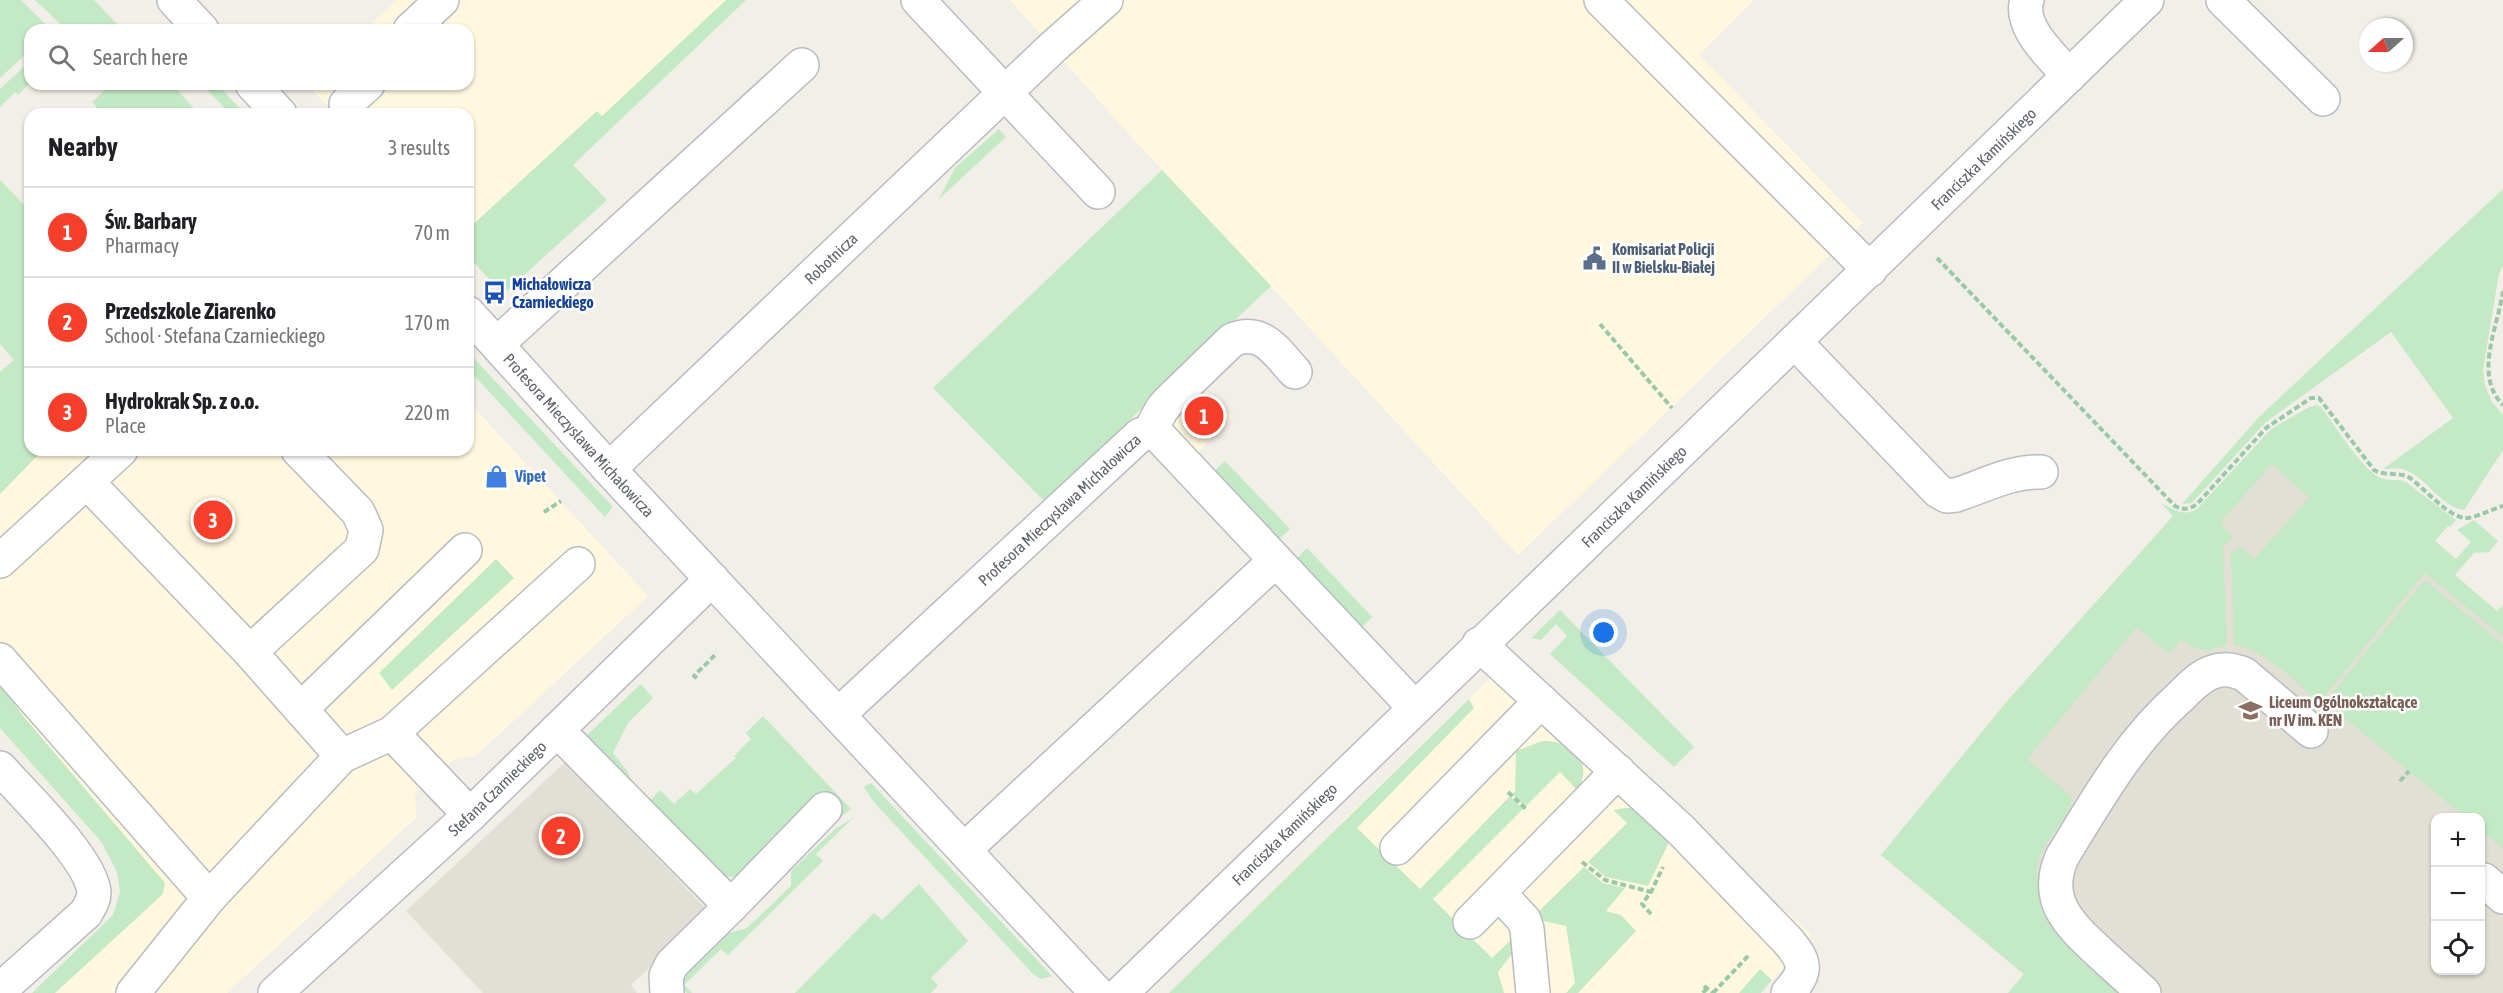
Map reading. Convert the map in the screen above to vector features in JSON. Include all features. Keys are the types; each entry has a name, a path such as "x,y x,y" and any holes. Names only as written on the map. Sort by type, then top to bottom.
{"street":[{"path":"174,0 196,24"},
{"path":"416,24 442,0"},
{"path":"918,0 1098,192"},
{"name":"Robotnicza","path":"609,469 1005,92 1106,0"},
{"path":"1601,0 1870,270"},
{"path":"2027,0 2025,14 2030,26 2069,76"},
{"name":"Franciszka Kamińskiego","path":"1121,993 1479,644 1911,231 2147,0"},
{"path":"2223,0 2323,99"},
{"path":"496,344 802,65"},
{"path":"258,90 274,108"},
{"name":"Profesora Mieczysława Michałowicza","path":"474,320 609,469 1098,993"},
{"path":"1150,431 1162,408 1232,340 1245,335 1265,340 1295,372"},
{"path":"1795,342 1938,491 1947,496 1956,495 2008,476 2041,472"},
{"name":"Profesora Mieczysława Michałowicza","path":"838,715 1140,435 1150,431 1159,436 1414,707"},
{"path":"0,561 115,456"},
{"path":"250,652 362,549 366,530 358,512 304,456"},
{"path":"87,482 250,652 342,756"},
{"path":"302,709 465,550"},
{"path":"964,850 1275,561"},
{"path":"133,993 209,898 342,756 392,733 578,564"},
{"name":"Stefana Czarnieckiego","path":"275,993 470,815 712,579"},
{"path":"1479,644 1681,830 1797,952 1802,961 1803,972 1789,992"},
{"path":"0,660 209,898"},
{"path":"2144,993 2078,933 2064,915 2057,900 2055,886 2056,871 2062,857 2113,774 2158,716 2199,679 2213,671 2230,669 2244,674 2311,731"},
{"path":"1397,848 1541,701"},
{"path":"557,730 731,906"},
{"path":"392,733 470,815"},
{"path":"0,768 80,859 94,890 93,901 86,913 0,990"},
{"path":"1470,922 1618,771"},
{"path":"667,993 666,976 672,964 825,809"},
{"path":"1499,893 1524,920 1527,929 1533,993"}],"path":[{"path":"1911,231 2175,506 2181,509 2191,508 2197,504 2266,428 2311,398 2319,398 2374,470 2384,476 2398,474 2409,477 2454,514 2467,518 2503,506"},
{"path":"2503,294 2487,372 2490,385 2503,405"},
{"path":"1600,324 1678,414"},
{"path":"544,512 561,501"},
{"path":"697,678 694,676 717,653"},
{"path":"2400,781 2409,771"},
{"path":"1649,896 1642,904 1651,914"},
{"path":"1703,993 1706,987 1713,993 1749,955 1789,992"}],"shaded area":[{"path":"397,0 746,0 474,259 474,108 329,108 313,90 474,90 474,24 371,24"},
{"path":"1010,0 1754,0 1699,55 1863,223 1518,555 1125,130"},
{"path":"1185,367 1233,418 1196,454 1148,403"},
{"path":"474,408 648,596 476,756 456,758 414,795 417,817 227,993 47,993 146,894 0,728 0,494 37,456 474,456"},
{"name":"Liceum Ogólnokształcące nr IV im. KEN","path":"2278,433 2503,619 2503,993 2046,993 1881,855 2028,678 2202,517"},
{"path":"1513,656 1811,935 1761,993 1488,993 1338,826"},
{"path":"565,762 709,912 631,985 637,993 483,993 406,911"}],"green space":[{"path":"0,0 21,0 45,24 24,24 24,56 0,78"},
{"path":"35,0 94,0 117,24 61,24"},
{"path":"726,0 746,0 573,165 607,200 503,294 474,263 474,224 597,111 602,116"},
{"path":"24,67 24,89 18,95 15,92 0,107 0,89"},
{"path":"105,90 177,90 194,108 98,108 92,102"},
{"path":"207,90 223,90 239,108 225,108"},
{"path":"999,129 1006,137 939,199 955,168"},
{"path":"1162,170 1271,286 1044,501 933,388"},
{"path":"0,180 24,205 24,456 37,456 0,494 0,372 14,360 0,344"},
{"path":"2503,189 2503,266 2499,273 2483,370 2485,385 2492,402 2503,415 2503,450 2464,510 2447,503 2410,472 2400,469 2383,469 2453,418 2391,332 2266,422 2192,503 2182,504 2259,417"},
{"path":"474,358 613,507 605,517 474,375"},
{"path":"2316,405 2321,407 2356,455 2372,472 2382,478 2406,482 2456,520 2435,541 2456,559 2471,542 2457,530 2474,520 2498,541 2489,552 2474,553 2455,575 2497,611 2503,605 2503,637 2425,573 2319,703 2269,660 2258,653 2234,645 2231,553 2240,546 2254,559 2309,498 2272,464 2220,523 2233,537 2223,547 2227,645 2203,650 2194,648 2181,640 2169,654 2137,627 2027,759 2071,796 2066,815 2039,857 2038,882 2055,917 2122,993 2008,993 2024,974 1881,855 2008,700 2173,516 2161,503 2183,512 2197,509 2271,429"},
{"path":"1225,461 1290,529 1278,540 1213,472"},
{"path":"1307,548 1372,617 1362,627 1296,559"},
{"path":"496,559 514,578 392,690 379,673"},
{"path":"2425,580 2503,644 2503,849 2485,833 2485,813 2460,813 2325,702"},
{"path":"1560,610 1694,747 1674,767 1550,654 1567,636 1556,624 1541,640 1531,638"},
{"path":"0,684 24,717 165,883 163,894 55,993 32,993 113,915 120,892 117,872 102,843 0,728"},
{"path":"641,684 653,698 628,723 613,753 628,772 633,786 584,738"},
{"path":"1469,699 1474,708 1357,828 1420,889 1510,796 1523,809 1433,899 1492,958 1516,935 1518,946 1498,972 1504,993 1169,993"},
{"path":"763,716 851,809 842,816 819,797 740,873 732,877 723,876 645,806 660,790 674,804 690,789 696,794 736,758 734,756 751,739 746,733"},
{"path":"1542,741 1563,744 1571,748 1582,761 1582,780 1578,791 1560,772 1525,807 1512,794 1515,791 1516,751"},
{"path":"871,783 1052,976 1041,979 1033,974 873,801 864,787"},
{"path":"1634,808 1671,838 1648,886 1606,877 1588,862 1627,823 1613,810"},
{"path":"853,818 816,854 823,861 728,955 721,949 684,985 692,993 687,993 682,987 683,975 725,934 747,928 791,886 791,871 835,829"},
{"path":"1584,867 1603,883 1625,888 1606,911 1621,915 1636,931 1578,993 1566,993 1575,983 1566,926 1539,920 1535,915"},
{"path":"919,884 968,941 931,978 938,985 931,993 795,993 874,913 882,920"},
{"path":"1760,969 1772,980 1761,993 1739,993"}],"place":[{"name":"Komisariat Policji II w Bielsku-Białej","path":"1594,258"},
{"name":"Michałowicza Czarnieckiego","path":"494,293"},
{"name":"Św. Barbary","path":"1204,416"},
{"name":"Vipet","path":"497,476"},
{"name":"Hydrokrak Sp. z o.o.","path":"213,520"},
{"name":"Liceum Ogólnokształcące nr IV im. KEN","path":"2251,711"},
{"name":"Przedszkole Ziarenko","path":"561,836"}]}
